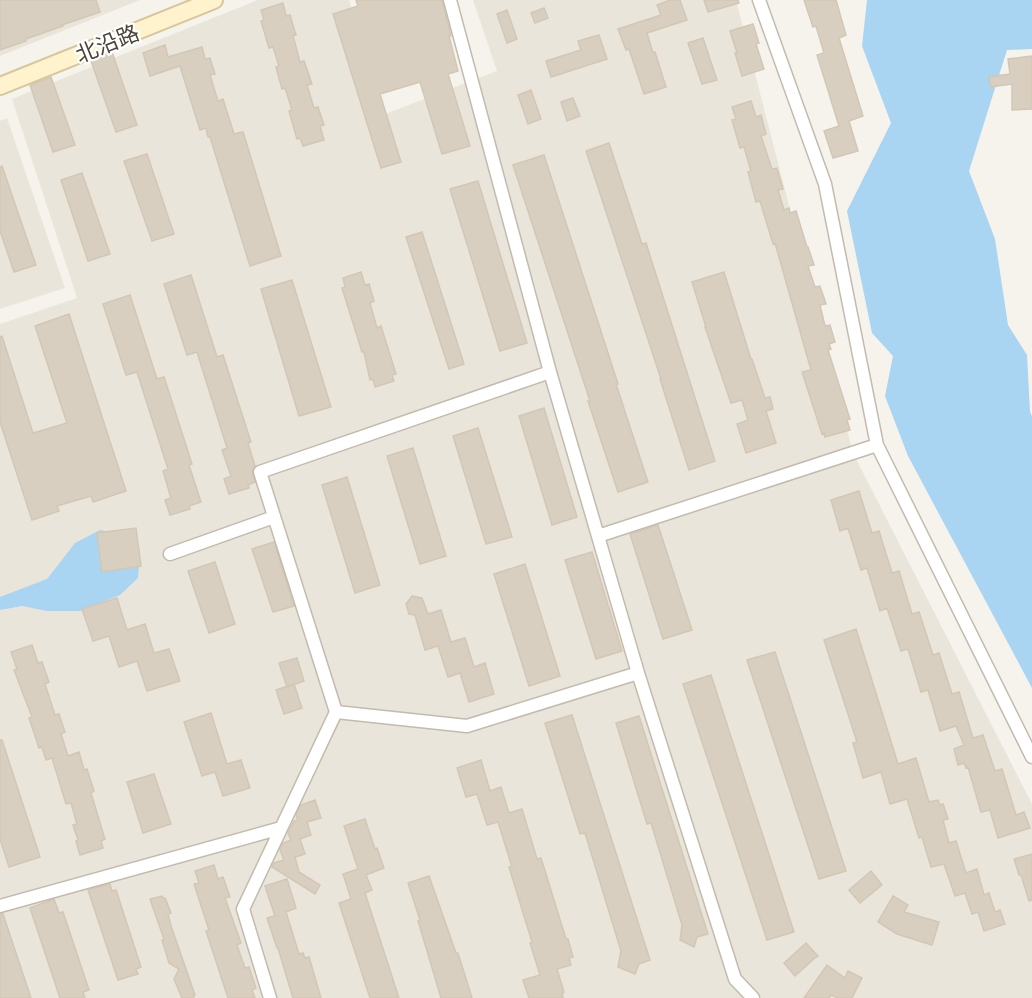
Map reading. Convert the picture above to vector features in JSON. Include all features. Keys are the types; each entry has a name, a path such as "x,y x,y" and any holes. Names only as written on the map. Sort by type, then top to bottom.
{"main road":[{"name":"北沿路","path":"0,86 214,0"}],"street":[{"path":"450,0 550,372 639,673 735,979 753,998"},
{"path":"759,0 825,184 877,445 1032,757"},
{"path":"270,998 243,909 336,712 260,472 550,372"},
{"path":"598,536 877,445"},
{"path":"170,554 274,517"},
{"path":"336,712 467,726 639,673"},
{"path":"0,906 281,828"}],"shaded area":[{"path":"0,0 140,0 0,56"},
{"path":"258,0 349,0 385,114 497,71 473,0 736,0 853,453 1032,804 1032,998 0,998 0,324 77,298 12,99"},
{"path":"7,118 65,288 0,309 0,121"}],"water":[{"path":"867,0 1032,0 1032,49 1007,50 969,171 995,239 1008,325 1027,355 1032,416 1032,688 908,456 885,396 893,356 872,333 847,211 891,123 862,46"},
{"path":"100,530 126,535 140,551 138,578 120,595 80,611 47,611 22,606 0,610 0,597 47,579 75,543"}],"building":[{"path":"0,0 96,0 100,12 0,50"},
{"path":"356,0 442,0 458,71 448,74 470,146 442,154 420,82 380,94 401,162 381,168 333,14 358,6"},
{"path":"670,0 680,0 687,20 647,33 666,87 644,94 629,49 626,50 618,29 661,15 657,5"},
{"path":"704,0 738,0 739,3 708,12"},
{"path":"804,0 836,0 846,35 839,38 863,116 849,121 858,151 833,158 824,131 839,126 817,55 824,53 816,26 813,27"},
{"path":"283,3 286,16 290,15 296,35 293,36 300,62 304,61 312,84 307,85 314,108 318,107 324,125 320,126 324,140 303,146 300,138 297,139 289,111 292,110 285,88 282,89 276,67 279,66 273,47 269,48 261,21 264,20 261,10"},
{"path":"544,8 548,18 535,23 531,13"},
{"path":"507,10 517,39 507,43 497,14"},
{"path":"753,24 759,43 756,44 764,69 742,76 730,31"},
{"path":"599,35 607,59 551,77 546,61 581,50 578,41"},
{"path":"703,38 717,80 702,84 688,43"},
{"path":"165,45 168,57 202,47 205,59 210,58 215,74 210,75 218,101 223,99 234,134 243,132 281,256 250,266 210,137 208,137 206,128 200,130 180,66 150,76 143,53"},
{"path":"112,52 137,125 116,132 91,61"},
{"path":"1032,56 1032,109 1012,110 1012,84 991,87 989,77 1010,74 1008,59"},
{"path":"51,77 75,145 53,152 30,85"},
{"path":"531,90 541,119 528,124 518,95"},
{"path":"573,98 580,116 567,121 561,102"},
{"path":"751,101 756,117 761,115 766,134 761,136 772,169 777,168 783,189 778,190 784,210 789,208 790,213 796,211 814,265 808,266 815,287 820,286 826,304 820,305 825,326 830,325 835,342 829,344 831,349 828,350 850,419 847,420 850,430 825,437 824,433 822,434 802,372 811,370 775,243 773,244 760,201 756,202 744,147 740,148 732,120 736,119 732,107"},
{"path":"609,143 642,244 646,243 715,461 689,470 586,151"},
{"path":"147,154 174,234 152,241 124,161"},
{"path":"544,155 648,482 618,492 513,165"},
{"path":"2,166 36,265 14,272 0,231 0,167"},
{"path":"82,173 110,254 88,261 61,180"},
{"path":"478,181 527,343 500,351 450,189"},
{"path":"422,232 464,364 449,369 406,237"},
{"path":"361,272 365,285 369,284 374,301 370,303 377,328 381,326 396,374 392,375 394,381 375,387 373,379 370,380 364,352 362,352 342,288 345,287 343,278"},
{"path":"724,272 751,359 765,398 770,397 773,409 766,411 776,443 746,453 737,424 748,420 742,400 731,403 692,282"},
{"path":"191,275 217,357 223,355 251,442 248,443 255,466 252,471 255,482 248,485 249,488 229,494 224,479 231,476 222,450 227,448 197,352 187,355 164,284"},
{"path":"292,280 331,407 299,416 261,289"},
{"path":"130,295 157,379 164,377 192,464 189,465 201,502 189,506 190,509 170,515 165,500 171,498 163,471 168,469 137,372 126,375 103,304"},
{"path":"69,314 126,491 93,502 91,496 57,506 59,511 32,520 0,422 0,337 2,336 33,433 67,423 35,326"},
{"path":"544,408 577,517 552,525 519,416"},
{"path":"478,428 512,537 486,544 453,436"},
{"path":"413,448 446,556 420,564 387,456"},
{"path":"347,477 380,585 355,593 322,485"},
{"path":"859,491 872,533 879,531 892,573 899,571 912,614 919,612 933,655 939,653 952,694 959,692 973,738 983,735 995,771 1002,769 1016,815 1024,812 1030,828 998,838 990,810 981,812 968,767 966,768 964,763 958,765 954,749 964,745 956,726 940,731 928,690 921,692 908,649 901,651 887,608 880,611 867,568 861,570 848,528 840,531 831,500"},
{"path":"658,525 692,630 663,639 630,534"},
{"path":"136,528 141,566 102,572 97,533"},
{"path":"274,542 294,606 273,612 252,549"},
{"path":"592,552 622,651 596,659 565,560"},
{"path":"215,562 235,624 209,633 188,571"},
{"path":"525,564 560,676 529,686 494,574"},
{"path":"412,596 422,598 428,614 441,610 451,642 465,638 474,667 485,663 494,694 469,702 460,673 448,677 438,646 425,650 415,615 409,614 406,604"},
{"path":"117,598 127,630 145,624 154,653 169,649 180,681 147,691 137,661 119,667 109,636 93,641 82,609"},
{"path":"856,629 898,764 916,758 929,802 938,800 940,805 943,804 948,819 943,820 949,843 956,841 966,873 977,869 984,895 989,893 995,912 1000,910 1005,924 984,931 978,912 972,914 965,893 955,896 944,864 931,867 907,799 890,804 881,772 863,778 853,743 857,742 824,640"},
{"path":"32,645 38,663 42,662 49,682 45,684 55,715 59,714 65,732 61,734 68,756 79,752 84,770 87,769 94,791 91,793 105,839 101,841 103,848 80,855 73,825 77,824 71,803 66,804 52,758 46,760 42,747 39,748 29,718 32,717 14,670 17,669 11,652"},
{"path":"775,652 846,871 819,879 747,660"},
{"path":"297,658 304,681 287,687 279,663"},
{"path":"711,675 794,932 767,940 683,684"},
{"path":"294,684 302,708 284,714 276,690"},
{"path":"211,713 227,764 241,760 250,788 223,796 215,772 202,776 184,722"},
{"path":"572,715 650,960 639,964 635,974 618,967 621,951 585,833 580,834 545,723"},
{"path":"639,716 708,934 697,937 694,947 680,940 682,925 651,823 647,824 616,723"},
{"path":"0,740 2,740 40,857 9,867 0,839"},
{"path":"481,760 490,791 501,787 509,813 522,809 537,859 541,858 573,957 569,958 571,965 557,969 564,992 562,993 563,998 529,998 523,980 540,975 498,822 487,825 477,794 466,797 457,768"},
{"path":"154,774 171,824 143,833 127,782"},
{"path":"315,800 321,818 307,822 311,835 300,839 305,854 295,857 299,872 320,885 315,894 272,867 274,863 284,860 280,850 283,843 291,840 288,833 294,821 298,820 296,815 301,805"},
{"path":"365,819 384,868 366,875 372,890 365,893 399,998 370,998 339,903 351,899 343,874 358,869 344,826"},
{"path":"1032,854 1032,900 1029,901 1014,859"},
{"path":"214,865 218,879 223,877 230,897 225,898 241,943 237,945 245,968 249,967 256,988 252,990 255,998 228,998 206,931 209,930 194,884 199,883 195,871"},
{"path":"871,871 882,885 860,903 849,890"},
{"path":"429,876 472,998 441,998 408,883"},
{"path":"287,879 296,908 286,912 299,954 303,953 305,958 309,957 321,998 293,998 267,918 275,916 265,886"},
{"path":"110,884 112,891 116,890 141,967 136,969 138,974 118,980 88,890"},
{"path":"162,896 171,913 168,914 171,926 195,995 193,995 194,998 182,998 174,979 179,969 169,963 162,940 164,939 150,899"},
{"path":"893,896 908,905 904,912 939,922 932,945 897,934 878,922"},
{"path":"54,899 59,913 63,912 89,990 83,992 85,998 60,998 30,908"},
{"path":"0,914 3,914 31,998 0,998"},
{"path":"806,943 818,956 795,976 784,963"},
{"path":"827,965 845,978 848,971 862,978 852,998 838,998 831,995 829,998 804,998"}]}
